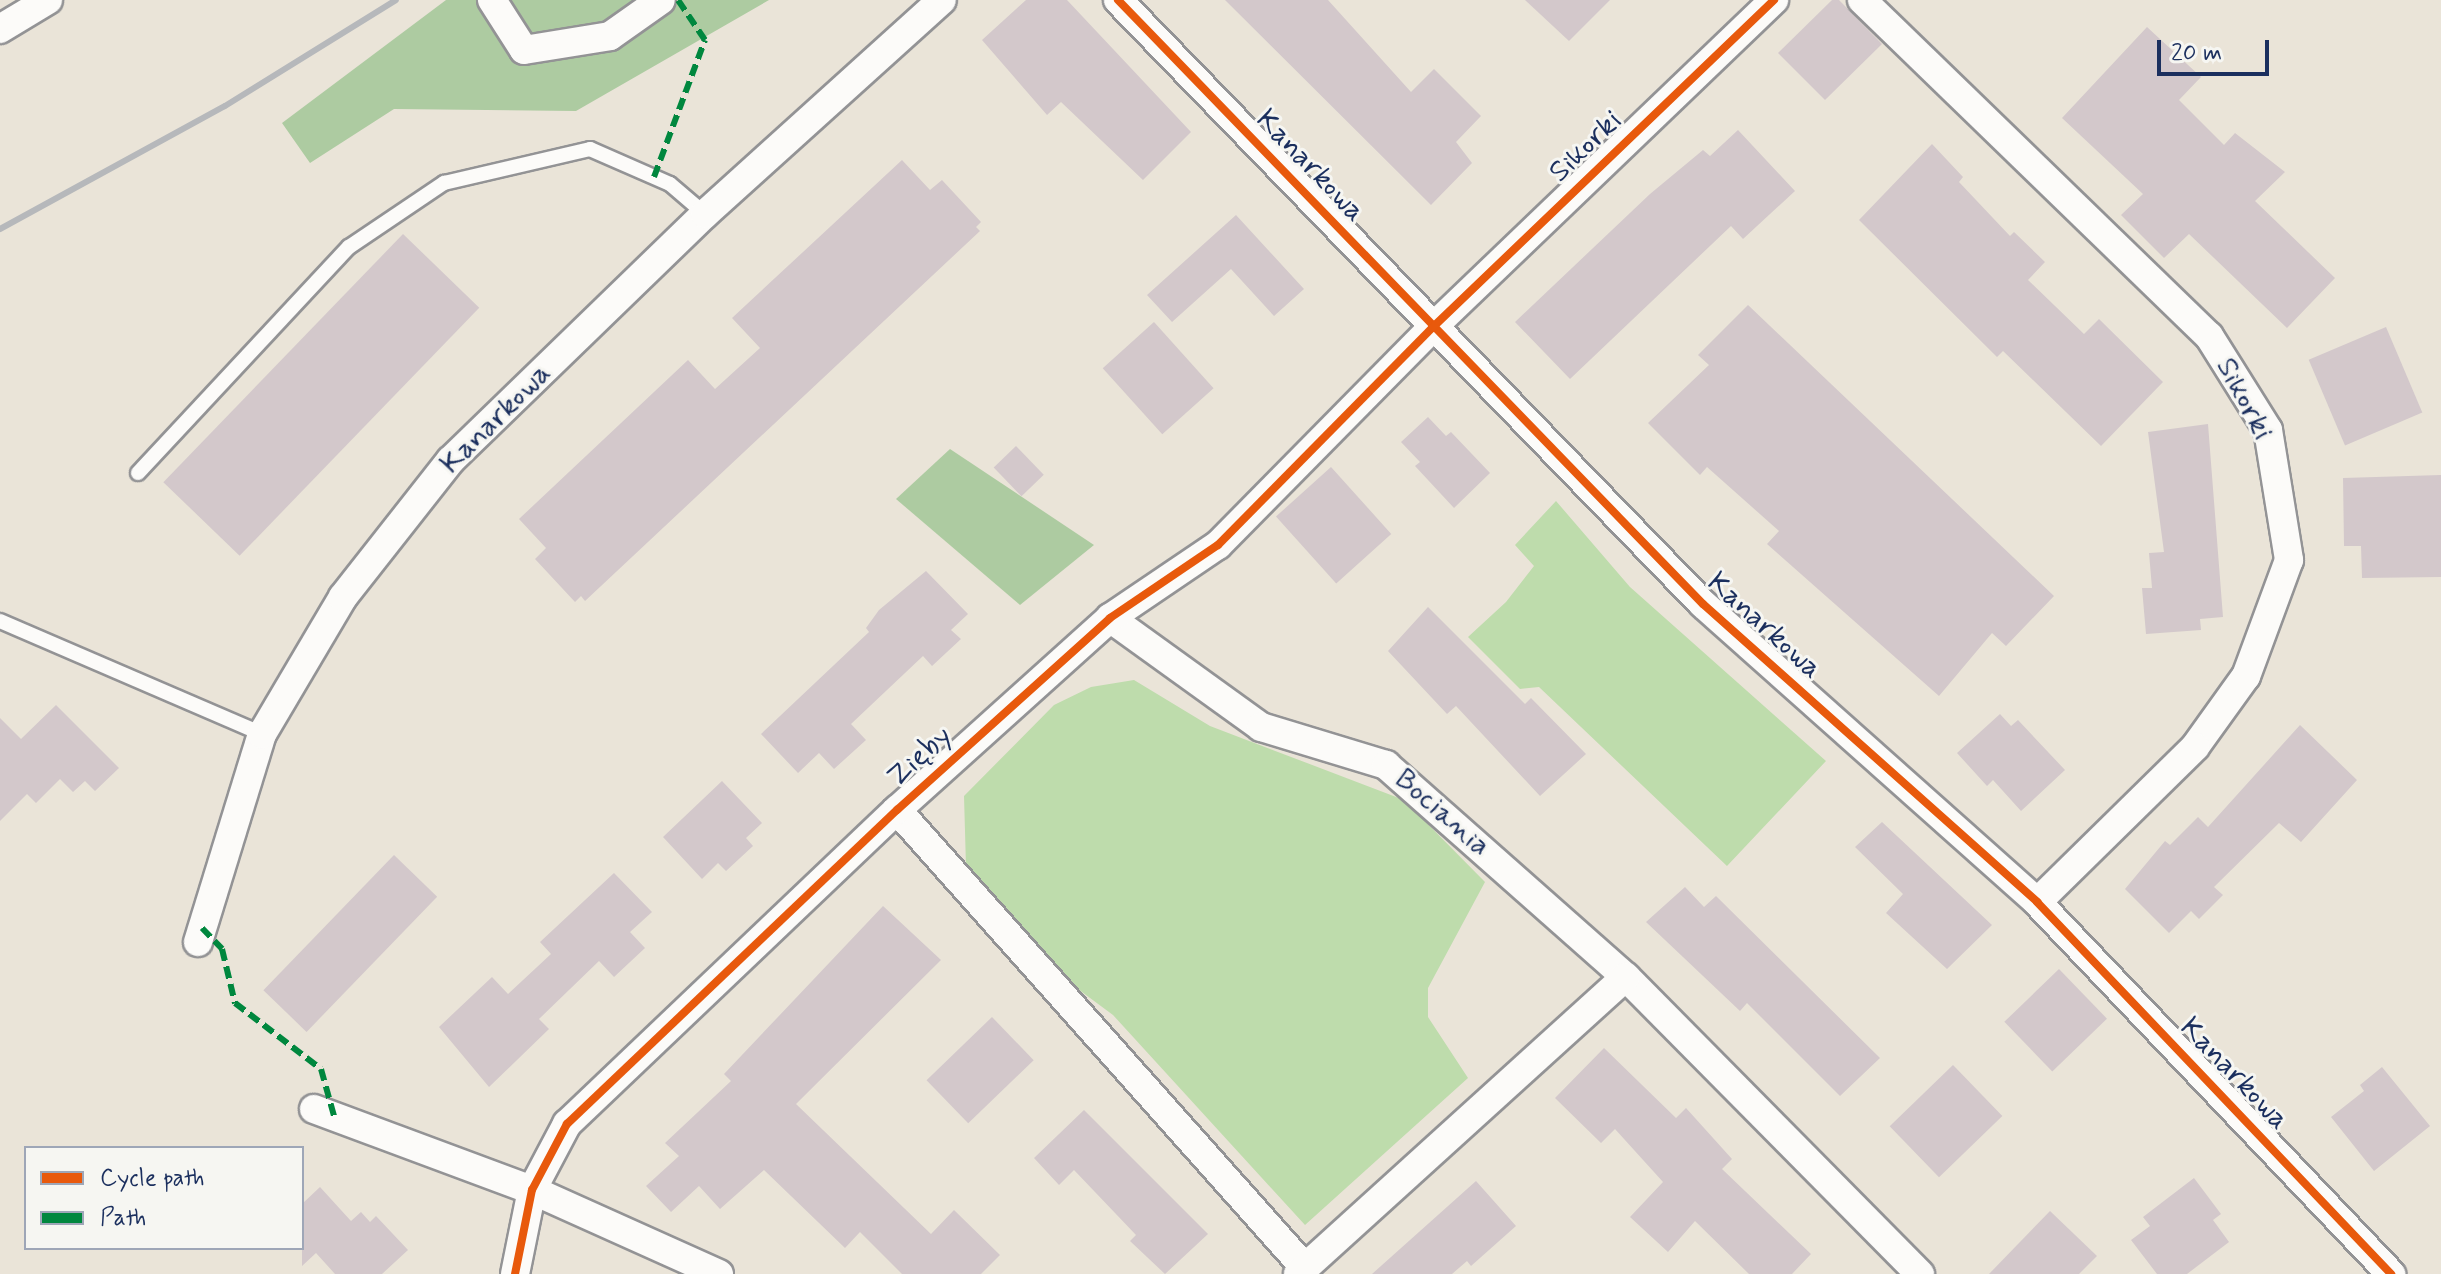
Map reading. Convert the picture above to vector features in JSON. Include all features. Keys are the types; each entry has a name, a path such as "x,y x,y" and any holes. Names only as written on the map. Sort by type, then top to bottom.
{"street":[{"path":"0,29 48,0"},
{"path":"492,0 524,50 610,36 661,0"},
{"name":"Kanarkowa","path":"198,942 262,734 343,597 451,460 705,214 942,0"},
{"name":"Kanarkowa","path":"1118,0 1432,328 1703,604 2037,902 2391,1274"},
{"name":"Sikorki","path":"1432,328 1774,0"},
{"name":"Sikorki","path":"1862,0 2209,336 2268,430 2289,560 2246,676 2195,747 2037,902"},
{"name":"Zięby","path":"515,1274 532,1190 567,1124 897,810 1110,618 1218,545 1432,328"},
{"name":"Bociania","path":"1110,618 1261,727 1386,765 1626,977 1920,1274"},
{"name":"Zięby","path":"897,810 1302,1271"},
{"path":"1302,1271 1626,977"},
{"path":"314,1109 532,1190 719,1274"}],"lane":[{"path":"138,473 349,247 444,183 590,149 670,184 705,214"},
{"path":"0,621 262,734"}],"green space":[{"path":"446,0 769,0 576,111 394,109 310,163 282,123"},
{"path":"950,449 1094,545 1020,605 896,499"},
{"path":"1556,501 1630,587 1826,761 1727,866 1539,687 1520,689 1468,637 1506,602 1534,566 1515,545"},
{"path":"1134,680 1210,726 1404,800 1485,882 1428,988 1428,1017 1468,1078 1305,1225 1113,1015 1059,975 966,867 964,796 1054,705 1091,687"}],"building":[{"path":"1026,0 1067,0 1191,132 1143,180 1061,102 1047,115 982,40"},
{"path":"1225,0 1328,0 1411,92 1434,69 1481,116 1456,142 1472,163 1431,205"},
{"path":"1525,0 1610,0 1569,41"},
{"path":"1832,0 1839,0 1882,44 1825,100 1778,53"},
{"path":"2147,27 2201,77 2179,100 2224,145 2235,133 2285,172 2255,201 2335,278 2287,328 2189,234 2164,258 2121,215 2143,194 2062,118"},
{"path":"1738,130 1795,191 1743,239 1731,226 1570,379 1515,322 1650,194 1703,150 1710,156"},
{"path":"1932,144 1963,177 1959,182 2010,236 2014,232 2045,262 2028,280 2084,334 2099,319 2163,382 2101,446 2003,351 1997,357 1859,220"},
{"path":"902,160 930,190 942,180 981,222 976,227 980,231 585,601 581,596 575,602 535,559 546,548 519,519 688,360 715,389 760,348 732,318"},
{"path":"1236,215 1304,289 1274,316 1231,269 1172,322 1147,295"},
{"path":"403,234 479,308 240,556 163,482"},
{"path":"1748,305 2054,596 2006,646 1992,633 1939,696 1767,544 1779,531 1707,467 1700,475 1648,423 1709,365 1698,355"},
{"path":"1154,322 1214,388 1162,434 1103,368"},
{"path":"2386,327 2422,413 2345,445 2309,360"},
{"path":"1428,417 1446,436 1451,432 1490,473 1454,508 1415,466 1420,462 1401,442"},
{"path":"2208,424 2223,617 2200,619 2201,630 2146,634 2142,588 2152,588 2149,553 2164,552 2148,432"},
{"path":"1016,446 1044,475 1021,496 994,468"},
{"path":"1331,467 1391,534 1336,583 1276,517"},
{"path":"2441,475 2441,577 2362,578 2361,546 2344,546 2343,478"},
{"path":"926,571 968,614 951,630 961,639 932,666 923,656 851,724 866,740 834,769 819,753 798,773 761,734 869,632 866,628 879,610"},
{"path":"1428,607 1525,704 1531,698 1586,754 1540,796 1456,706 1447,714 1388,651"},
{"path":"56,705 119,768 95,791 85,781 73,792 60,779 36,803 27,794 0,821 0,718 21,739"},
{"path":"2000,714 2011,726 2018,720 2065,770 2021,811 1993,780 1987,786 1957,753"},
{"path":"2300,725 2357,780 2301,842 2279,823 2214,887 2223,895 2199,919 2191,911 2169,933 2125,889 2165,841 2170,845 2198,817 2208,827"},
{"path":"722,781 762,823 746,838 753,846 726,871 718,863 702,879 663,837"},
{"path":"1882,822 1992,925 1947,969 1886,913 1903,894 1855,847"},
{"path":"394,855 437,897 307,1032 263,990"},
{"path":"614,873 652,912 630,932 645,948 614,977 599,961 539,1019 549,1029 489,1087 439,1027 492,977 508,994 551,954 540,942"},
{"path":"1685,887 1704,907 1716,896 1880,1058 1840,1096 1747,1003 1740,1011 1646,922"},
{"path":"883,906 941,960 796,1104 931,1234 954,1210 1000,1255 981,1274 902,1274 860,1232 845,1248 764,1170 720,1209 699,1186 671,1212 646,1186 679,1156 665,1143 731,1081 724,1074"},
{"path":"2059,969 2107,1019 2052,1071 2004,1022"},
{"path":"992,1017 1034,1060 968,1123 927,1080"},
{"path":"1604,1048 1676,1118 1686,1108 1732,1159 1722,1169 1811,1254 1792,1274 1749,1274 1695,1221 1668,1252 1630,1217 1663,1182 1615,1129 1601,1143 1555,1098"},
{"path":"1953,1065 2002,1116 1939,1177 1890,1126"},
{"path":"2382,1067 2430,1126 2374,1171 2331,1117 2364,1091 2360,1085"},
{"path":"1084,1110 1208,1234 1165,1274 1130,1241 1136,1235 1074,1170 1059,1185 1034,1158"},
{"path":"2194,1178 2221,1214 2213,1220 2229,1242 2187,1274 2157,1274 2131,1240 2150,1226 2143,1217"},
{"path":"1476,1181 1516,1226 1471,1266 1467,1261 1452,1274 1372,1274"},
{"path":"320,1187 351,1221 361,1212 370,1222 376,1216 408,1250 382,1274 335,1274 316,1253 302,1266 304,1202"},
{"path":"2050,1211 2097,1256 2079,1274 1989,1274"}],"railway":[{"path":"0,229 225,106 396,0"}],"marked path":[{"path":"654,177 705,40 678,0"},
{"path":"202,928 222,949 235,1003 321,1069 334,1116"}],"cycle path":[{"path":"1118,0 1703,604 2037,902 2391,1274"},
{"path":"515,1274 532,1190 567,1124 897,810 1110,618 1218,545 1432,328 1774,0"}]}
